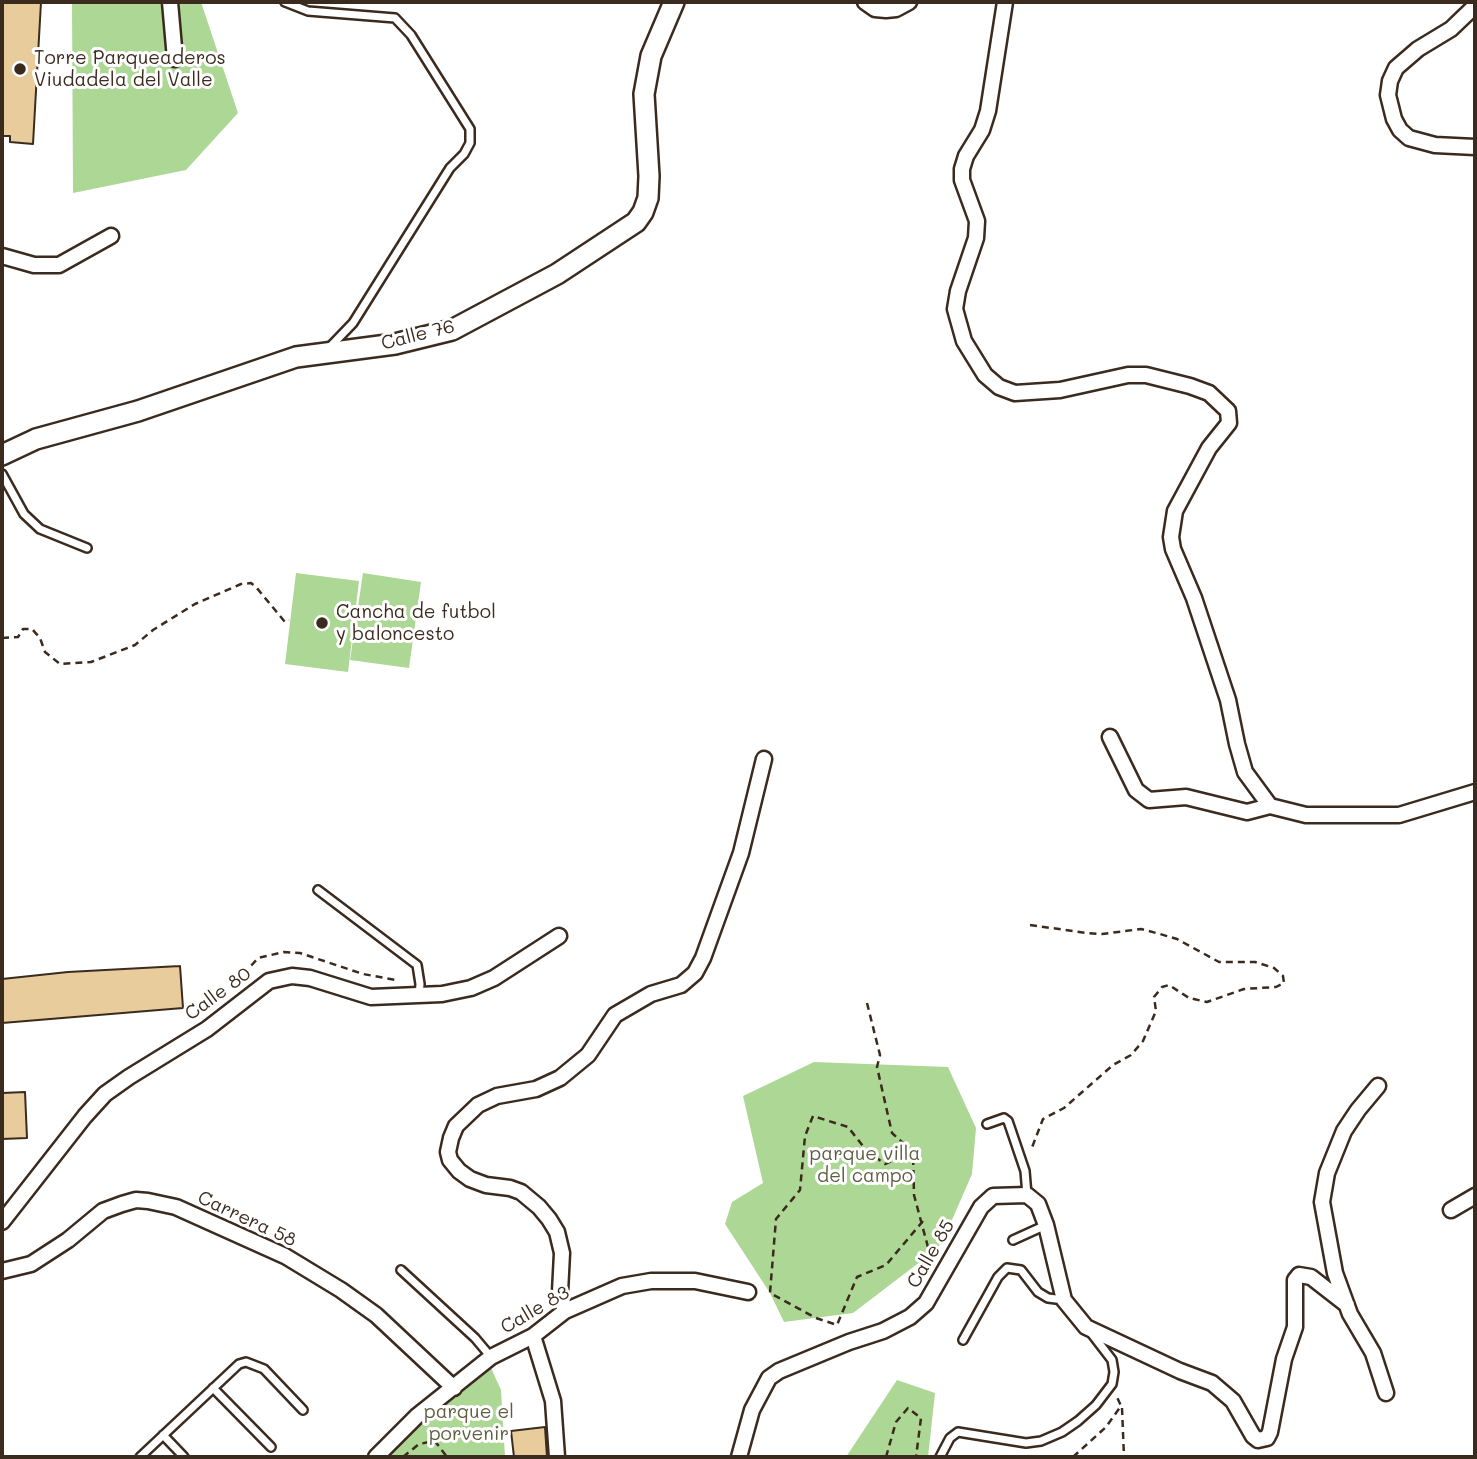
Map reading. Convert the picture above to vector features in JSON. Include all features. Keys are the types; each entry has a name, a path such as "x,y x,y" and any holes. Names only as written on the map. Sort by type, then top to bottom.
{"street":[{"path":"170,2 175,59"},
{"name":"Calle 76","path":"2,455 36,439 138,411 296,357 395,344 452,330 557,274 636,222 648,198 645,94 651,55 674,2"},
{"path":"865,2 875,9 886,10 896,9 909,2"},
{"path":"1005,2 988,111 982,130 966,156 962,169 962,180 978,221 976,238 958,291 955,309 964,341 985,376 999,387 1015,393 1060,390 1128,374 1146,375 1209,393 1228,411 1229,424 1209,447 1175,511 1171,537 1228,700 1245,772 1270,806"},
{"path":"1475,6 1451,29 1418,49 1396,68 1388,95 1394,119 1400,130 1409,138 1435,145 1475,147"},
{"path":"2,256 34,265 59,265 111,236"},
{"path":"1110,737 1136,790 1143,797 1155,800 1186,797 1247,812 1270,806 1306,815 1399,816 1475,792"},
{"path":"565,1311 560,1292 562,1253 557,1232 549,1219 521,1192 486,1185 459,1171 450,1160 448,1152 451,1138 456,1126 478,1105 497,1096 536,1089 560,1078 588,1055 615,1015 651,994 681,985 695,973 703,958 741,853 764,759"},
{"name":"Calle 80","path":"2,1222 85,1115 105,1094 207,1029 269,981 292,976 310,978 371,997 419,996 471,988 494,978 558,936"},
{"path":"1378,1086 1344,1131 1329,1166 1322,1202 1335,1273 1347,1305 1373,1353 1386,1394"},
{"path":"1027,1195 1038,1204 1046,1225 1064,1300 1086,1326 1180,1371 1212,1383 1233,1401 1258,1440 1263,1440 1270,1432 1284,1359 1295,1327 1295,1280 1299,1275 1311,1277 1347,1305"},
{"name":"Calle 85","path":"739,1457 752,1410 769,1378 779,1371 883,1331 910,1317 926,1303 937,1286 981,1206 993,1196 1027,1195"},
{"path":"1451,1210 1475,1196"},
{"name":"Carrera 58","path":"2,1271 31,1264 68,1240 103,1212 122,1204 148,1200 176,1207 285,1256 341,1290 376,1315 454,1388"},
{"name":"Calle 83","path":"376,1457 417,1416 491,1357 533,1336 565,1311 622,1286 651,1281 695,1281 748,1292"},
{"path":"533,1336 554,1401 557,1457"}],"lane":[{"path":"285,2 309,11 395,18 411,35 470,129 470,143 464,154 450,168 353,323 327,351"},
{"path":"2,474 24,514 40,529 86,548"},
{"path":"318,890 416,965 420,984 419,996"},
{"path":"987,1124 1004,1118 1008,1121 1026,1171 1027,1195"},
{"path":"1013,1240 1046,1225"},
{"path":"963,1340 999,1277 1007,1268 1021,1270 1038,1292 1048,1298 1064,1300"},
{"path":"401,1270 475,1338 491,1357"},
{"path":"940,1457 950,1438 958,1432 1026,1443 1041,1441 1062,1432 1096,1405 1112,1384 1114,1372 1112,1360 1086,1326"},
{"path":"140,1457 239,1364 246,1362 264,1369 303,1410"},
{"path":"213,1388 271,1447"},
{"path":"163,1435 184,1457"}],"path":[{"path":"2,638 18,637 23,629 32,629 40,638 45,652 60,664 91,662 135,645 153,629 195,604 241,584 251,583 285,622 289,620"},
{"path":"1026,1171 1043,1119 1064,1108 1137,1048 1150,1028 1156,1011 1154,997 1162,987 1169,985 1189,998 1207,1002 1244,989 1276,987 1284,983 1283,976 1274,968 1255,962 1219,962 1177,939 1160,933 1141,929 1102,934 1030,925"},
{"path":"867,1003 880,1055 877,1067 892,1133 913,1152 914,1195 923,1221 937,1286"},
{"path":"913,1152 885,1164 866,1150 848,1127 813,1116 805,1136 800,1190 776,1219 770,1293 816,1318 837,1325 857,1277 886,1265 923,1221"},
{"path":"1112,1384 1121,1406 1124,1457"},
{"path":"1073,1457 1106,1427 1121,1406"},
{"path":"888,1457 896,1422 908,1408 921,1418 916,1457"},
{"path":"403,1457 419,1444 435,1441 447,1457"}],"green space":[{"path":"72,2 201,2 238,113 186,170 73,193"},
{"name":"Cancha de futbol y baloncesto","path":"296,573 359,581 348,672 285,664"},
{"name":"Cancha de futbol y baloncesto","path":"363,573 421,582 409,668 350,660"},
{"name":"parque villa del campo","path":"814,1062 948,1067 976,1128 972,1174 937,1249 853,1313 784,1322 770,1293 725,1224 732,1202 763,1183 743,1096"},
{"name":"parque el porvenir","path":"491,1368 501,1390 505,1457 383,1457 419,1417"},
{"path":"897,1380 935,1393 928,1457 846,1457"}],"building":[{"name":"Torre Parqueaderos Viudadela del Valle","path":"2,2 41,2 33,144 10,142 10,136 2,136"},
{"path":"180,966 183,1008 2,1023 2,979 68,972"},
{"path":"25,1092 27,1138 2,1139 2,1093"},
{"path":"545,1427 547,1457 514,1457 511,1431"}],"place":[{"name":"Torre Parqueaderos Viudadela del Valle","path":"20,69"},
{"name":"Cancha de futbol y baloncesto","path":"322,623"}]}
